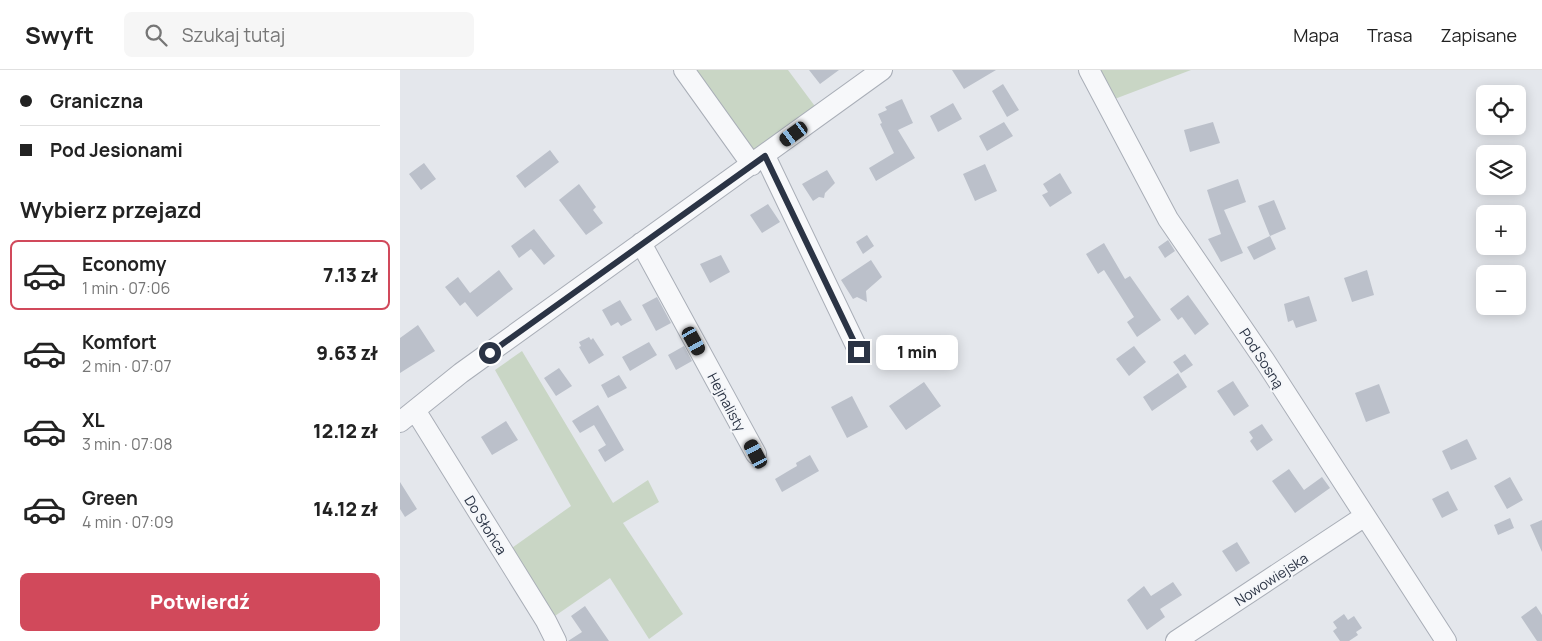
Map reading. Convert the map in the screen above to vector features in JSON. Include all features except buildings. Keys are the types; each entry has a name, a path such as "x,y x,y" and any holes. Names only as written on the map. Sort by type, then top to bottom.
{"street":[{"path":"684,70 758,160 859,352"},
{"path":"407,416 462,373 882,70"},
{"name":"Pod Sosną","path":"1089,70 1168,219 1265,361 1446,641"},
{"name":"Hejnalisty","path":"641,243 756,454"},
{"name":"Do Słońca","path":"407,416 546,621 556,641"},
{"name":"Nowowiejska","path":"1176,641 1365,516"}],"green space":[{"path":"693,70 788,70 817,109 755,154"},
{"path":"1097,70 1191,70 1112,100"},
{"path":"522,351 613,503 648,480 659,502 623,523 683,614 649,639 610,578 552,618 509,550 571,506 495,370"}],"route":[{"path":"490,353 765,156 859,352"}]}
